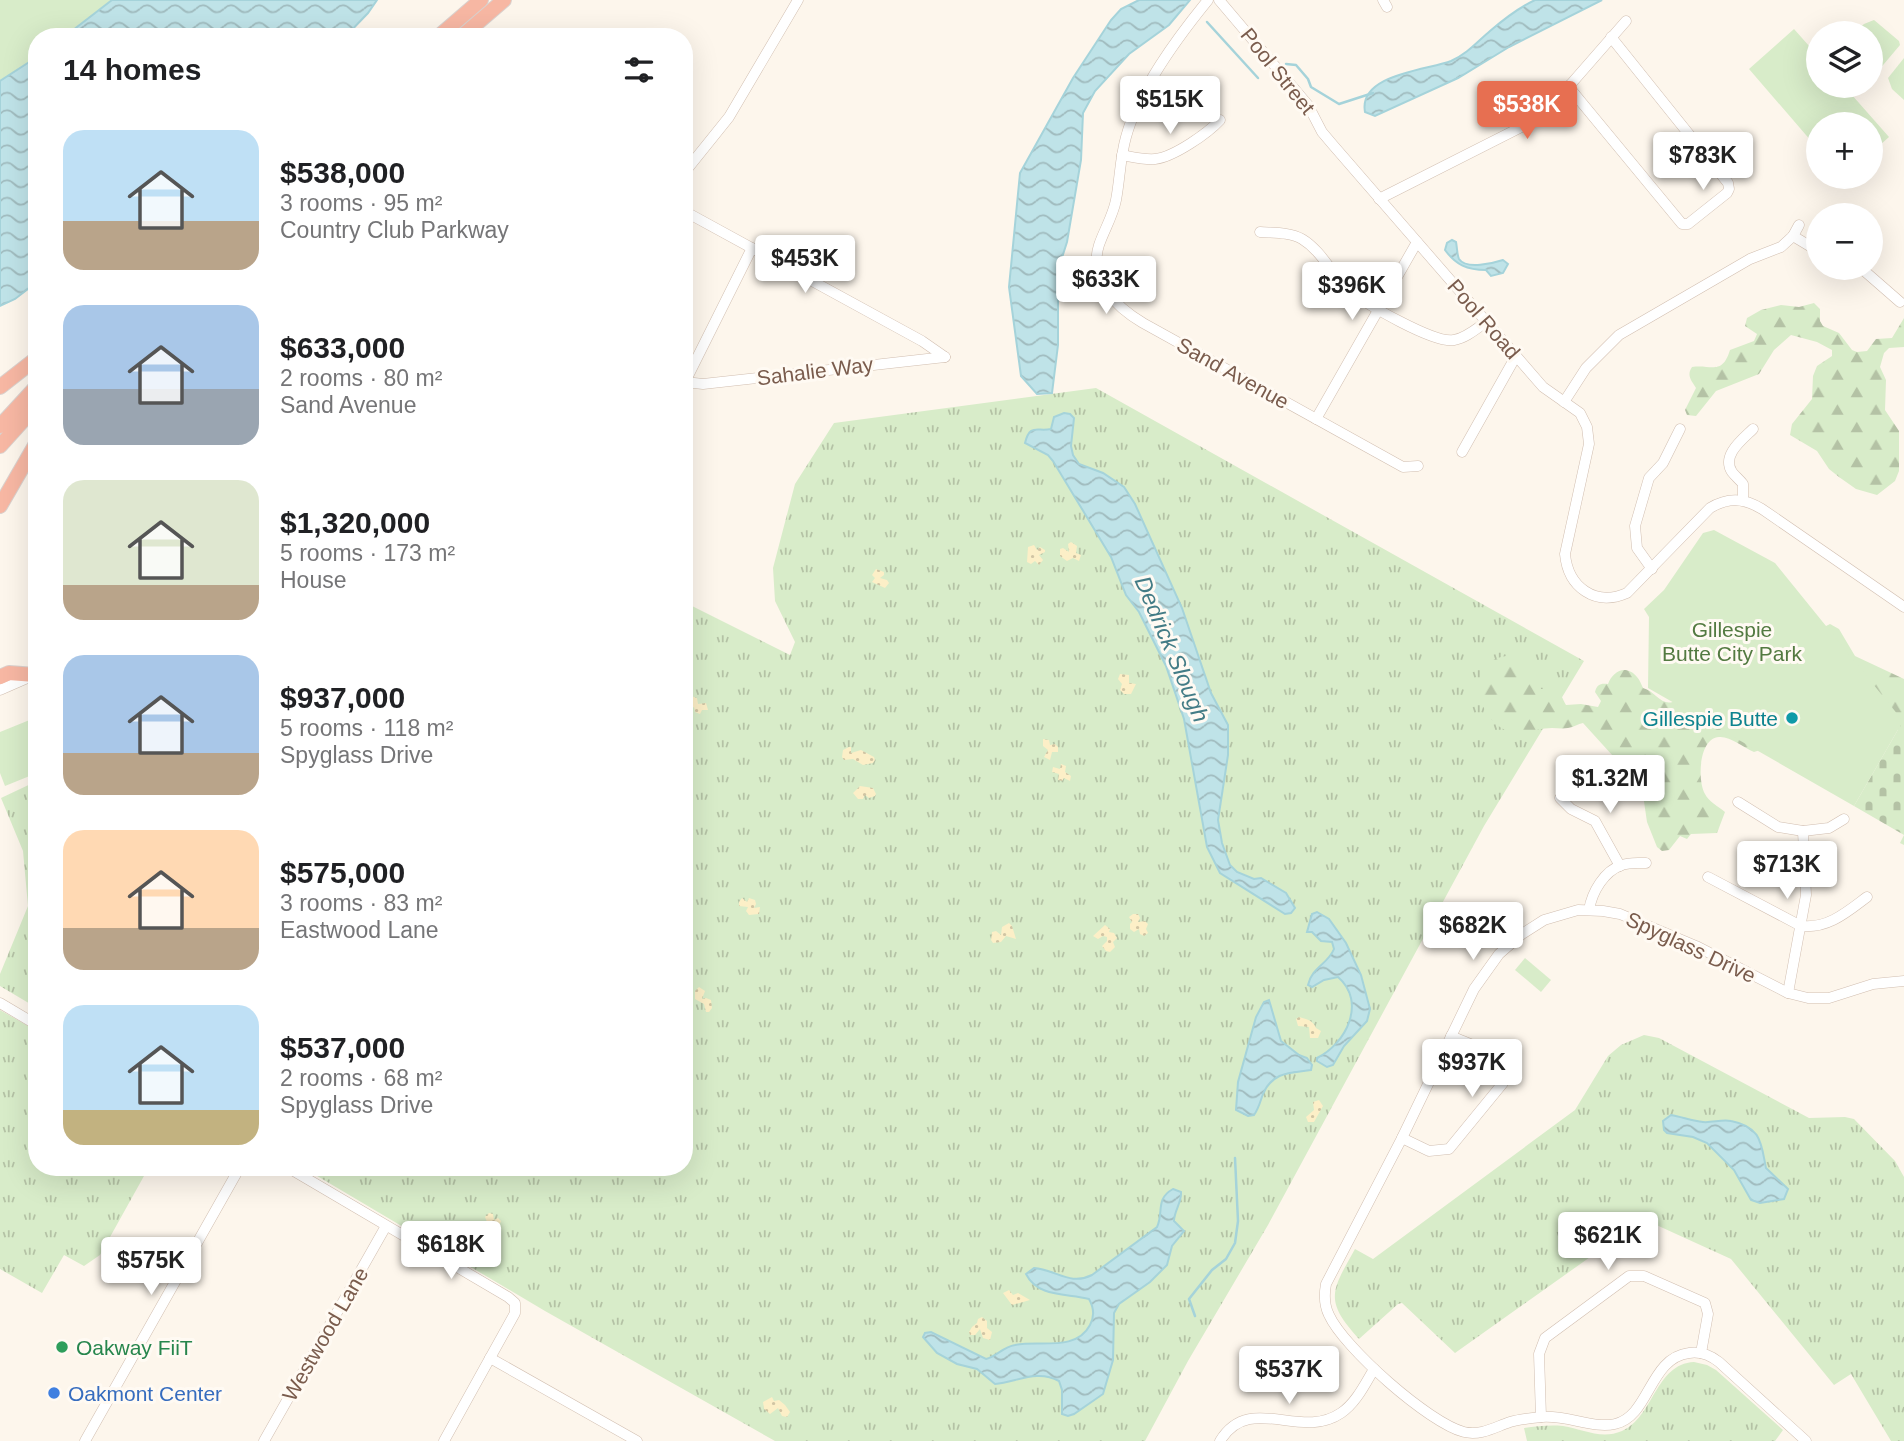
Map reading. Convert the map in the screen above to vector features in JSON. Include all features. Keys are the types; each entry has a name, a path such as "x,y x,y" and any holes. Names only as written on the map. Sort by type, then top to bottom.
{"highway":[{"path":"448,28 481,0"},
{"path":"471,28 504,0"},
{"path":"0,387 28,365"},
{"path":"0,426 28,396"},
{"path":"0,446 28,415"},
{"path":"0,506 28,458"},
{"path":"0,677 9,673 28,674"}],"street":[{"path":"693,162 729,117 798,0"},
{"name":"Sand Avenue","path":"1208,0 1142,96 1129,128 1115,204 1098,251 1099,273 1108,295 1135,318 1315,419 1403,467 1418,466"},
{"name":"Pool Street","path":"1219,0 1308,104 1322,132 1333,145"},
{"path":"1379,199 1543,116 1626,21"},
{"path":"1568,86 1682,224 1688,223 1727,193 1728,183 1611,37"},
{"path":"1122,155 1160,158 1207,133 1220,120"},
{"name":"Pool Road","path":"1333,145 1546,390 1580,413 1589,436 1565,551 1570,576 1586,592 1612,597 1632,590 1710,508 1730,499 1743,500"},
{"path":"693,216 752,248 693,367"},
{"path":"1564,402 1586,368 1619,335 1750,259 1781,247 1800,225"},
{"path":"1260,232 1289,234 1305,241 1348,289 1432,338 1453,341 1465,337 1486,322"},
{"path":"1793,236 1806,244"},
{"path":"1315,419 1417,243"},
{"name":"Sahalie Way","path":"693,383 945,357 922,341 752,248"},
{"path":"1875,280 1900,302"},
{"path":"1462,452 1516,355"},
{"path":"1652,569 1637,548 1635,526 1648,478 1663,463 1680,429"},
{"path":"1753,429 1737,444 1729,460 1731,470 1744,484 1743,500 1770,514 1904,607"},
{"path":"0,690 28,678"},
{"path":"1560,797 1572,808 1595,821 1620,866"},
{"path":"1738,802 1778,827 1803,831 1829,828 1844,819"},
{"path":"1788,992 1801,926 1806,882 1803,831"},
{"path":"1589,910 1595,889 1620,866 1646,863"},
{"path":"1707,877 1801,926 1815,927 1832,922 1867,897"},
{"name":"Spyglass Drive","path":"1701,1353 1682,1354 1669,1361 1633,1412 1622,1422 1602,1425 1566,1417 1541,1417 1517,1420 1476,1437 1441,1421 1374,1369 1333,1323 1326,1308 1325,1292 1332,1269 1402,1138 1482,976 1505,949 1544,920 1565,913 1589,910 1620,914 1653,927 1788,992 1808,998 1822,998 1873,984 1904,981"},
{"path":"0,1003 28,1019"},
{"path":"1402,1138 1429,1151 1449,1149 1503,1083 1503,1069 1498,1060 1491,1054 1451,1036"},
{"path":"86,1441 235,1176"},
{"path":"302,1176 512,1300 515,1313 444,1441"},
{"name":"Westwood Lane","path":"264,1441 386,1226"},
{"path":"1541,1417 1539,1354 1545,1338 1629,1276 1644,1276 1705,1303 1708,1314 1701,1353 1719,1362 1806,1441"},
{"path":"490,1358 637,1441"},
{"path":"1220,1441 1233,1426 1254,1417 1310,1424 1332,1418 1353,1401 1374,1369"}],"green space":[{"path":"0,0 112,0 76,28 28,28 28,63 0,81"},
{"path":"1883,28 1900,45 1883,65"},
{"path":"1794,29 1806,42 1806,98 1855,98 1867,112 1806,112 1806,135 1749,69"},
{"path":"1904,58 1904,100 1892,89 1888,78"},
{"path":"1883,130 1889,137 1883,142"},
{"path":"1814,303 1820,309 1823,326 1839,333 1852,350 1857,352 1867,351 1876,339 1892,338 1904,318 1904,347 1889,348 1884,353 1880,367 1886,380 1885,410 1899,431 1899,471 1895,481 1877,495 1856,489 1829,469 1817,451 1790,435 1792,424 1812,399 1813,376 1817,366 1832,356 1832,350 1817,342 1791,335 1774,350 1759,374 1716,391 1696,416 1687,415 1685,410 1696,388 1690,376 1692,367 1719,366 1730,350 1754,341 1757,334 1745,326 1747,318 1761,310 1781,305 1799,307"},
{"path":"1096,388 1584,661 1484,826 1268,1225 1188,1361 1145,1441 775,1441 545,1311 317,1176 693,1176 693,606 790,655 795,642 775,601 773,568 795,484 834,423"},
{"name":"Gillespie Butte City Park","path":"1714,530 1775,563 1903,721 1854,806 1648,688 1649,617 1644,609 1664,590 1703,533"},
{"path":"1830,624 1839,629 1855,656 1904,679 1904,738 1824,627"},
{"path":"1507,656 1526,665 1541,689 1557,690 1566,705 1598,707 1601,701 1595,692 1598,686 1608,684 1620,671 1629,671 1638,678 1643,688 1663,701 1677,700 1760,750 1754,752 1723,737 1712,739 1707,744 1702,761 1702,788 1709,799 1725,812 1717,833 1691,834 1687,839 1680,836 1669,850 1662,851 1657,847 1647,822 1642,788 1583,723 1568,728 1546,728 1519,733 1508,731 1496,724 1482,703 1480,678 1485,668 1494,660"},
{"path":"28,721 28,777 5,786 0,773 0,732"},
{"path":"1904,722 1904,835 1854,806"},
{"path":"28,785 28,906 23,851 1,798"},
{"path":"28,906 28,1003 0,986 0,974"},
{"path":"1525,958 1551,980 1541,992 1515,970"},
{"path":"0,1010 28,1026 28,1176 144,1176 100,1255 84,1266 64,1255 42,1293 0,1269"},
{"path":"1644,1035 1659,1038 1809,1118 1854,1119 1895,1161 1904,1177 1904,1441 1891,1441 1851,1374 1834,1385 1731,1259 1652,1223 1642,1223 1631,1228 1455,1353 1402,1303 1359,1339 1340,1315 1336,1305 1336,1286 1355,1249 1373,1259 1575,1110 1608,1056 1621,1045"},
{"path":"1694,1362 1716,1370 1783,1430 1775,1441 1527,1441 1524,1428 1563,1426 1599,1434 1622,1431 1641,1415 1671,1372 1681,1365"}],"sand":[{"path":"1071,542 1077,546 1076,553 1081,555 1079,561 1073,558 1067,561 1060,556 1060,549 1069,552 1068,544"},
{"path":"1034,545 1037,550 1040,547 1045,550 1039,555 1043,560 1039,565 1035,561 1031,564 1027,562 1028,547"},
{"path":"876,569 884,572 880,578 889,583 885,588 872,582"},
{"path":"1120,674 1129,675 1129,683 1136,684 1131,694 1124,694 1120,690"},
{"path":"693,697 697,698 698,704 706,703 708,710 702,710 700,714 695,712"},
{"path":"1043,739 1058,747 1058,752 1052,752 1050,760 1044,757 1048,750 1043,746"},
{"path":"849,747 851,753 861,750 875,760 863,765 853,759 844,760 843,750"},
{"path":"1061,764 1066,766 1065,772 1071,776 1070,781 1064,778 1062,781 1058,780 1059,774 1052,772 1053,767 1060,769"},
{"path":"860,786 873,788 875,796 869,798 865,795 863,799 858,799 853,793"},
{"path":"742,898 747,902 749,898 755,900 754,908 760,907 759,914 749,915 746,911 748,907 739,906"},
{"path":"1138,914 1138,922 1145,921 1148,924 1148,933 1144,936 1139,929 1134,932 1130,929 1132,922 1129,917"},
{"path":"1009,923 1016,939 1006,936 1001,942 993,943 992,932 996,931 1001,935 1002,927"},
{"path":"1105,925 1117,938 1113,942 1115,947 1110,952 1102,946 1107,937 1098,939 1093,936"},
{"path":"699,987 705,991 702,999 711,1000 712,1008 709,1012 706,1012 704,1004 695,999 695,991"},
{"path":"1296,1019 1307,1019 1321,1031 1318,1038 1310,1038 1309,1027 1298,1026"},
{"path":"1319,1100 1323,1106 1314,1122 1308,1122 1306,1117 1314,1110 1313,1102"},
{"path":"489,1213 493,1214 494,1220 498,1218 501,1221 497,1232 491,1228 487,1231 483,1228 487,1222 485,1217"},
{"path":"1009,1290 1013,1295 1018,1293 1030,1300 1012,1305 1003,1293"},
{"path":"982,1317 992,1332 990,1340 983,1338 980,1329 975,1335 970,1335 972,1327"},
{"path":"772,1397 774,1401 779,1400 785,1405 790,1412 787,1417 782,1416 778,1408 770,1414 764,1409 763,1402"}],"water":[{"path":"112,0 377,0 354,28 76,28"},
{"path":"1139,0 1190,0 1169,25 1129,54 1095,91 1083,113 1081,160 1067,242 1058,270 1058,345 1052,393 1037,394 1021,376 1009,287 1020,173 1073,78 1111,20 1121,9"},
{"path":"1535,0 1602,0 1509,47 1458,78 1375,116 1365,112 1366,99 1372,89 1397,76 1457,58 1506,18"},
{"path":"28,63 28,289 0,306 0,81"},
{"path":"1452,240 1456,242 1458,257 1463,262 1480,265 1503,260 1508,264 1503,273 1491,276 1486,270 1462,266 1445,250 1447,243"},
{"path":"1064,413 1074,418 1071,446 1079,464 1103,473 1124,487 1135,504 1182,608 1211,693 1228,725 1228,755 1218,820 1230,865 1237,872 1254,879 1261,878 1286,893 1295,908 1291,913 1285,914 1220,873 1207,847 1184,719 1166,666 1139,612 1126,595 1111,557 1053,461 1048,455 1025,443 1029,433 1051,429 1054,417"},
{"path":"1317,912 1329,919 1346,943 1361,975 1370,1009 1367,1021 1344,1046 1333,1065 1327,1067 1317,1061 1317,1058 1337,1043 1349,1022 1352,1010 1347,987 1338,977 1324,980 1312,987 1308,985 1313,974 1334,949 1332,942 1321,941 1312,932 1307,932 1312,914"},
{"path":"1269,1000 1281,1041 1307,1058 1312,1065 1311,1070 1277,1077 1267,1086 1254,1115 1248,1116 1236,1110 1238,1082 1256,1017 1264,1002"},
{"path":"1671,1115 1703,1122 1731,1121 1749,1128 1758,1138 1766,1168 1788,1189 1784,1199 1760,1203 1751,1200 1734,1170 1707,1143 1664,1130 1663,1121"},
{"path":"1173,1189 1181,1192 1174,1221 1184,1231 1172,1246 1167,1265 1150,1282 1119,1304 1114,1313 1113,1360 1103,1394 1074,1414 1062,1414 1062,1390 1059,1381 1035,1376 995,1384 977,1369 957,1364 937,1353 923,1337 925,1333 931,1332 986,1359 1015,1345 1076,1339 1092,1322 1093,1312 1089,1299 1046,1291 1031,1282 1026,1274 1034,1268 1077,1279 1092,1275 1157,1227 1162,1201"}],"waterway":[{"name":"Dedrick Slough","path":"1207,22 1258,78"},
{"name":"Dedrick Slough","path":"1286,64 1296,65 1311,87 1339,104 1373,93"},
{"name":"Dedrick Slough","path":"1195,1316 1189,1299 1212,1270 1226,1259 1235,1243 1238,1221 1235,1158"}],"place":[{"name":"Gillespie Butte","path":"1792,718"},
{"name":"Oakway FiiT","path":"62,1347"},
{"name":"Oakmont Center","path":"54,1393"}]}
